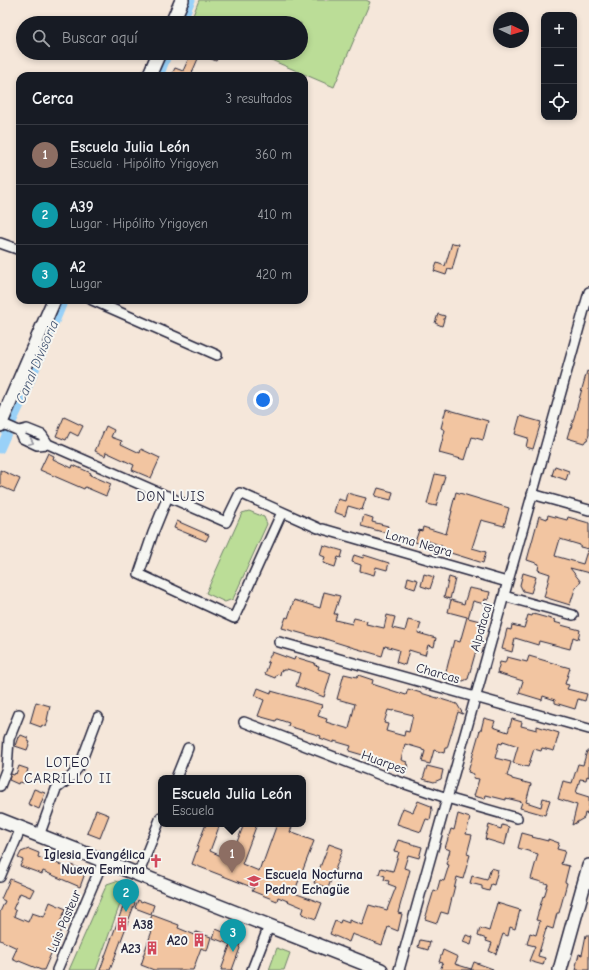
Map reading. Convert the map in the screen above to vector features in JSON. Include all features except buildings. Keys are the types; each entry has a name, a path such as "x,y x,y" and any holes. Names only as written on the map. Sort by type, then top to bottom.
{"main road":[{"path":"175,16 182,0"},
{"path":"151,72 156,60"},
{"path":"0,424 52,304"},
{"path":"0,820 269,926 363,967 381,970"},
{"path":"560,970 586,888 589,866"}],"street":[{"path":"0,242 16,248"},
{"name":"Alpatacal","path":"399,970 589,292"},
{"path":"101,304 217,355"},
{"path":"0,424 19,431 27,428 42,435 48,444 168,496 139,574 234,618 282,512"},
{"name":"Loma Negra","path":"168,496 226,522 240,493 320,529 507,582"},
{"path":"532,494 589,510"},
{"path":"504,596 573,615"},
{"name":"Charcas","path":"279,642 589,729"},
{"path":"0,786 7,768 10,739 19,714"},
{"path":"39,836 56,789 71,777 80,765 98,717"},
{"name":"Huarpes","path":"244,722 391,779 447,798 517,818"},
{"path":"177,775 188,748"},
{"path":"138,875 158,825"},
{"path":"0,877 21,828"},
{"name":"Luis Pasteur","path":"57,970 103,861"},
{"path":"252,970 269,926"}],"green space":[{"path":"199,0 366,0 370,2 334,87 308,76 308,72 299,72 271,60 308,60 308,16 193,16"},
{"path":"249,511 264,517 267,524 233,599 225,602 206,593 242,513"},
{"path":"116,881 127,885 96,970 69,970 107,884"},
{"path":"277,948 290,953 284,970 269,970"}],"waterway":[{"name":"Canal Divisoria","path":"184,16 191,0"},
{"name":"Canal Divisoria","path":"161,72 165,60"},
{"name":"Canal Divisoria","path":"11,424 62,304"},
{"name":"Canal Divisoria","path":"0,449 8,431"}],"place":[{"name":"Iglesia Evangélica Nueva Esmirna","path":"156,861"},
{"name":"Escuela Julia León","path":"232,873"},
{"name":"Escuela Nocturna Pedro Echagüe","path":"254,881"},
{"name":"A39","path":"126,912"},
{"name":"A38","path":"122,924"},
{"name":"A20","path":"199,940"},
{"name":"A23","path":"152,948"},
{"name":"A2","path":"233,952"}],"district":[{"name":"DON LUIS","path":"171,496"},
{"name":"LOTEO CARRILLO II","path":"68,770"}]}
